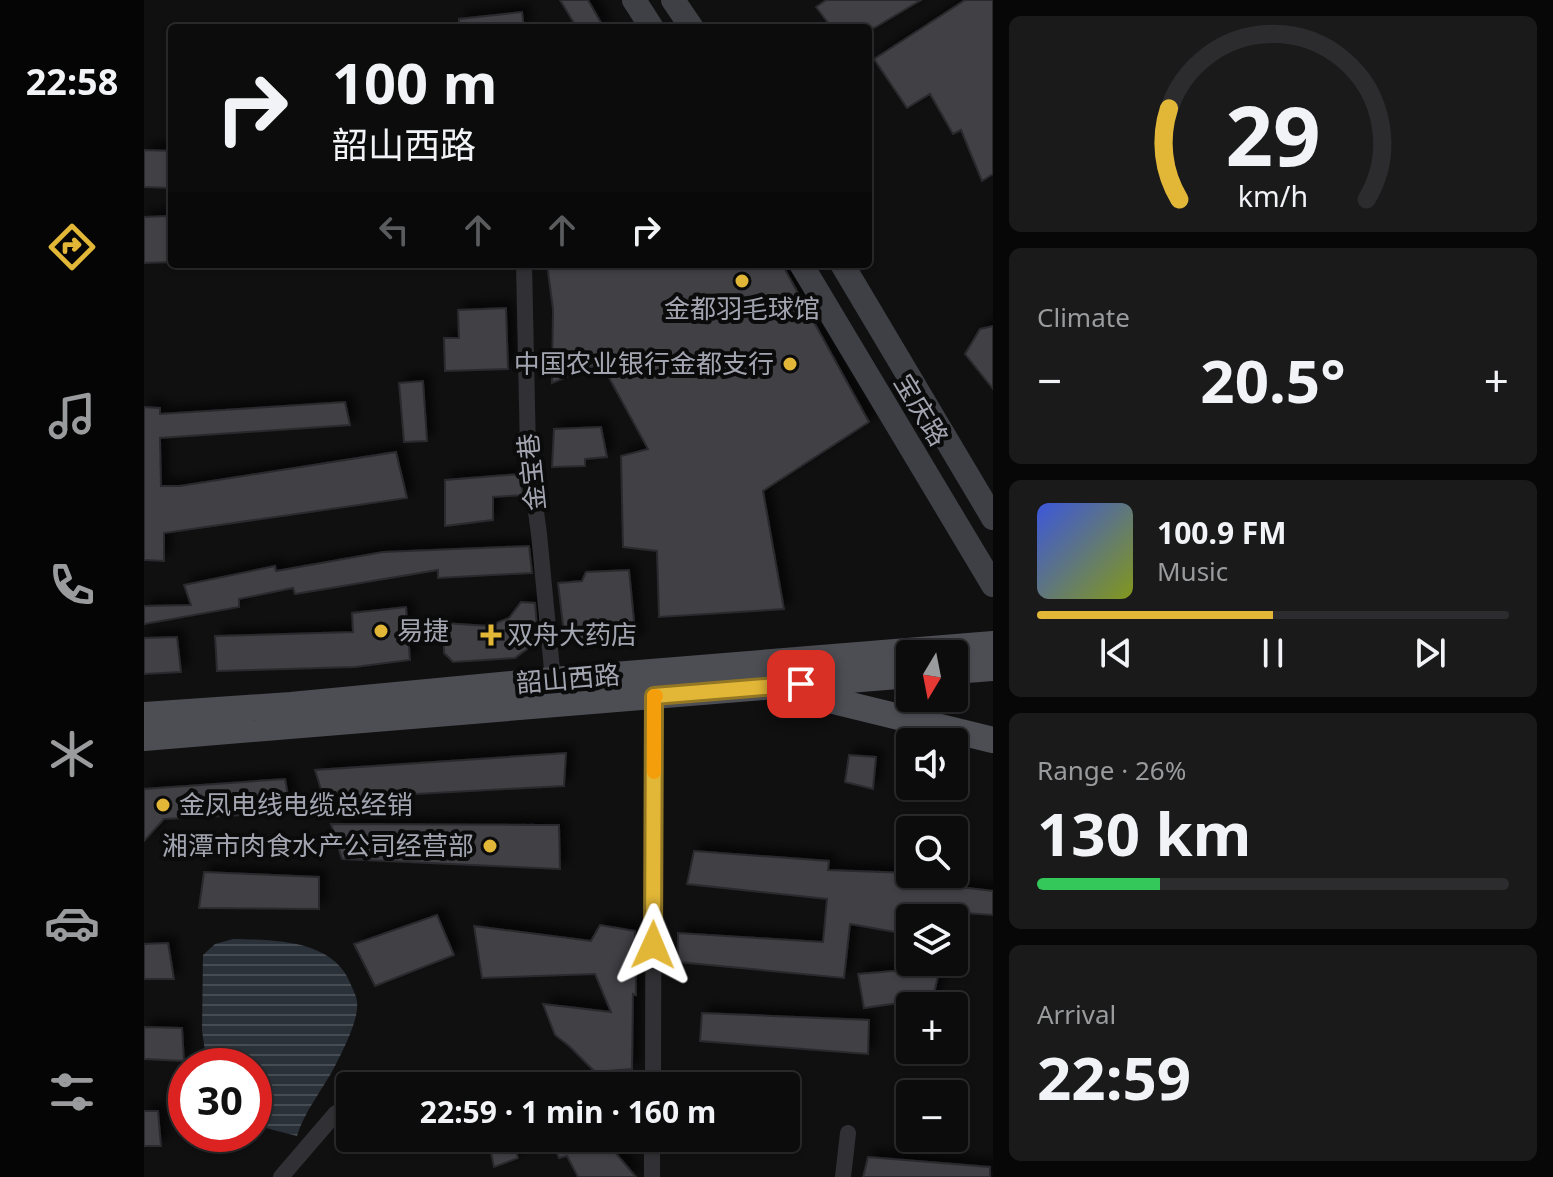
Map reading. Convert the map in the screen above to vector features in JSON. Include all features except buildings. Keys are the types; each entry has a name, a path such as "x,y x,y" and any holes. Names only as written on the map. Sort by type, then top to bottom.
{"main road":[{"name":"韶山西路","path":"144,715 993,644"},
{"path":"968,670 993,668"},
{"name":"韶山西路","path":"144,738 896,676"},
{"path":"774,686 993,740"}],"street":[{"path":"634,0 649,24"},
{"path":"673,0 689,24"},
{"name":"金宝巷","path":"524,268 528,452 553,680"},
{"name":"宝庆路","path":"803,268 993,585"},
{"name":"宝庆路","path":"844,268 993,518"},
{"path":"653,1072 654,696"},
{"path":"281,1177 336,1113"},
{"path":"843,1177 848,1133"},
{"path":"652,1152 652,1177"}],"shaded area":[{"path":"233,939 301,945 331,959 343,970 351,985 357,1009 350,1035 297,1136 272,1130 272,1048 204,1048 203,955 215,944"}],"slow traffic":[{"path":"654,772 656,696"}],"place":[{"name":"金都羽毛球馆","path":"742,281"},
{"name":"中国农业银行金都支行","path":"790,364"},
{"name":"易捷","path":"381,631"},
{"name":"双舟大药店","path":"491,635"},
{"name":"金凤电线电缆总经销","path":"163,805"},
{"name":"湘潭市肉食水产公司经营部","path":"490,846"}],"route":[{"path":"653,945 654,696 801,684"}]}
